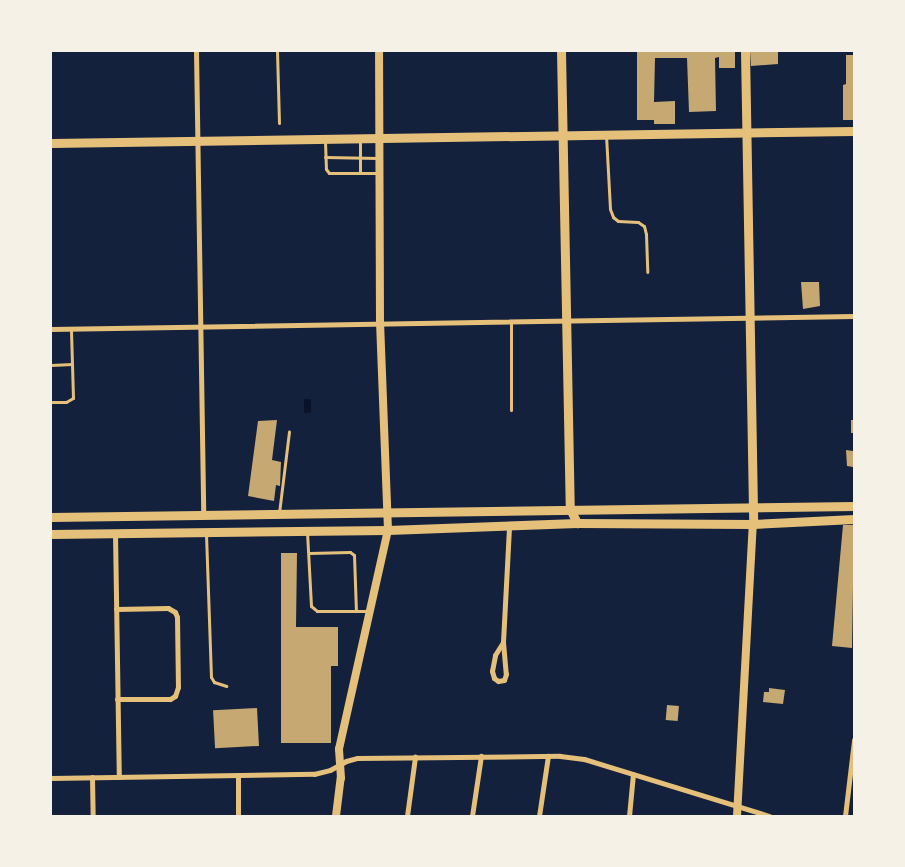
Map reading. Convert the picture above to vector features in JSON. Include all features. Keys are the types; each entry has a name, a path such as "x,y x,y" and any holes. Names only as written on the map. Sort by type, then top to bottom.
{"main road":[{"path":"561,51 570,509 577,523"},
{"path":"745,51 751,317 753,524"},
{"path":"51,142 854,130"},
{"path":"51,517 854,506"},
{"path":"51,534 388,530 577,523 753,524 854,519"}],"street":[{"path":"196,51 203,515"},
{"path":"336,816 341,778 339,749 388,530 380,324 381,137 379,51"},
{"path":"51,329 854,316"},
{"path":"737,812 753,524"},
{"path":"503,642 495,655 493,663 493,676 498,681 504,680 506,674 503,642 509,527"},
{"path":"115,533 118,776"},
{"path":"116,609 168,608 175,612 177,617 178,686 175,696 170,699 118,699"},
{"path":"845,816 852,781 854,740"},
{"path":"472,816 481,756"},
{"path":"51,778 318,773 357,758 548,756 584,759 633,774 737,812 769,816"},
{"path":"539,816 548,756"},
{"path":"407,816 415,757"},
{"path":"630,816 633,774"},
{"path":"238,775 238,816"},
{"path":"92,777 93,816"}],"lane":[{"path":"277,51 279,123"},
{"path":"606,134 610,209 613,217 618,220 638,222 644,226 647,272"},
{"path":"360,137 360,173"},
{"path":"325,138 326,169 329,173 381,173"},
{"path":"326,158 381,158"},
{"path":"511,321 511,410"},
{"path":"51,402 66,402 73,398 71,329"},
{"path":"51,365 72,364"},
{"path":"279,514 289,432"},
{"path":"206,531 211,677 214,682 226,686"},
{"path":"307,531 310,603 312,608 316,611 371,611"},
{"path":"309,553 350,552 354,555 356,611"}],"water":[{"path":"304,399 311,399 311,413 304,413"}],"building":[{"path":"637,51 735,51 735,68 719,68 719,57 715,58 716,111 689,112 687,58 655,58 654,102 675,101 675,124 654,124 654,120 637,120"},
{"path":"750,51 778,51 778,64 751,66"},
{"path":"846,55 854,55 854,120 843,120 843,85 846,84"},
{"path":"801,282 819,282 820,306 803,309"},
{"path":"277,420 272,460 281,462 280,486 276,485 274,501 248,496 258,421"},
{"path":"851,420 854,420 854,433 851,433"},
{"path":"846,450 853,451 853,467 847,466"},
{"path":"843,525 854,525 852,648 832,646"},
{"path":"281,553 297,553 296,627 338,627 338,666 331,666 331,743 281,743"},
{"path":"769,688 785,690 783,704 763,702 764,692 769,692"},
{"path":"667,705 679,706 678,721 666,720"},
{"path":"257,708 259,746 215,748 213,710"}]}
